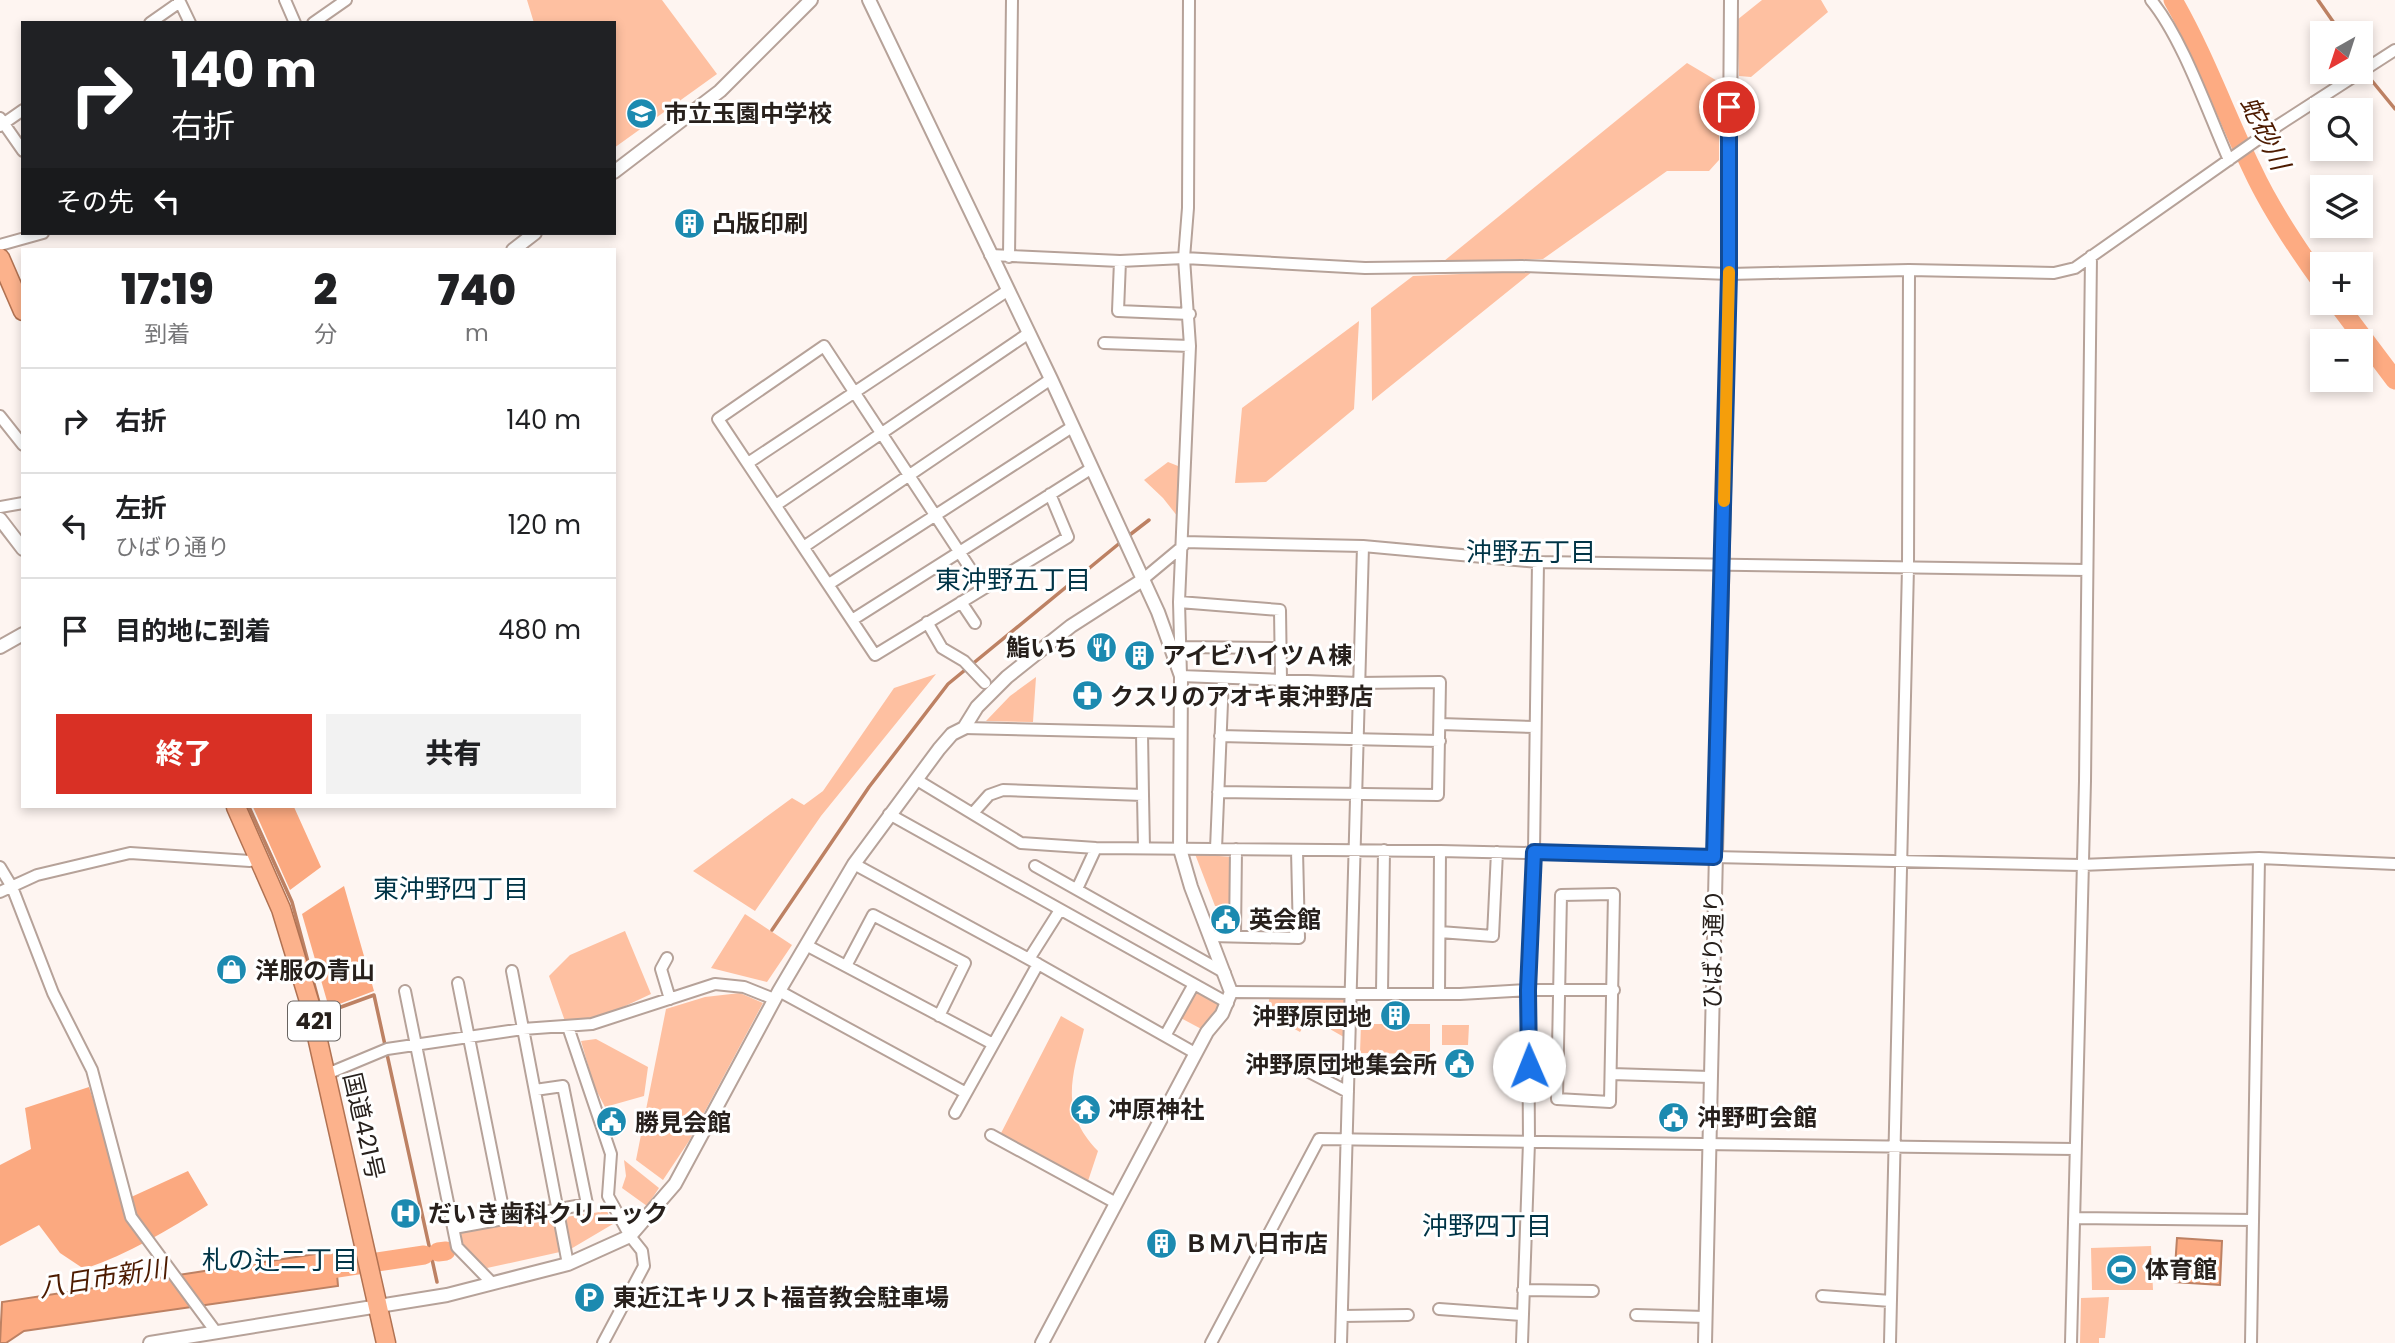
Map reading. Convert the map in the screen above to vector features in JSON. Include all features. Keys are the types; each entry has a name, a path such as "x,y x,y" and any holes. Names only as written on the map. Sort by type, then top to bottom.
{"highway":[{"path":"0,258 21,306"},
{"name":"国道421号","path":"236,808 281,909 327,1074 386,1343"}],"street":[{"path":"285,0 294,21"},
{"path":"316,21 346,0"},
{"path":"616,170 720,92 811,0"},
{"path":"869,0 1051,379 1158,612 1181,676"},
{"path":"1009,257 1012,0"},
{"path":"1042,1343 1195,1053 1229,998 1225,973 1191,887 1181,849 1179,602 1190,346 1190,314 1184,258 1188,208 1189,0"},
{"name":"ひばり通り","path":"1705,1343 1729,274 1731,0"},
{"path":"2151,0 2161,12 2185,60 2225,162"},
{"path":"153,21 179,1 189,21"},
{"path":"990,255 1120,261 1184,258 1365,268 1522,266 1729,274 1909,270 2054,273 2075,268 2274,128 2395,50"},
{"path":"21,111 1,122 21,148"},
{"path":"0,245 36,235"},
{"path":"516,248 532,235"},
{"path":"2071,1343 2091,256"},
{"path":"1120,261 1118,311 1190,314"},
{"path":"1890,1343 1899,860 1908,567 1909,270"},
{"path":"748,463 1007,291"},
{"path":"776,505 1029,333"},
{"path":"1104,343 1190,346"},
{"path":"983,587 824,346 718,419 875,655 1068,537 1050,495"},
{"path":"805,546 1051,379"},
{"path":"0,416 21,442"},
{"path":"829,584 1072,426"},
{"path":"852,620 1092,468"},
{"path":"0,507 21,503"},
{"path":"0,519 21,546"},
{"path":"964,728 977,707 1007,677 1071,626 1142,581 1183,544 1363,547 1538,562 1669,562 1723,567 2087,570"},
{"path":"1341,1343 1363,547"},
{"path":"1522,1343 1529,1142 1528,990 1534,852 1538,562"},
{"path":"961,602 975,623"},
{"path":"1179,602 1280,610 1280,680"},
{"path":"927,622 942,648 964,661 985,683"},
{"path":"0,647 21,635"},
{"path":"1180,647 1280,648"},
{"path":"1181,676 1358,683 1440,682 1438,795 1218,792"},
{"path":"1216,849 1223,678"},
{"path":"1440,724 1535,727"},
{"path":"150,1343 379,1307 492,1283 568,1264 630,1236 675,1184 776,995 854,864 951,734 964,728 1180,733"},
{"path":"1142,733 1144,848"},
{"path":"1220,736 1440,741"},
{"path":"917,780 1021,843 1096,848 1534,852 2081,864 2259,858 2395,864"},
{"path":"973,813 989,795 1003,790 1143,795"},
{"path":"890,814 1194,984 1229,998 1382,992 1614,990"},
{"path":"1077,889 1096,848"},
{"path":"1235,936 1237,849"},
{"path":"1211,936 1299,939 1297,850"},
{"path":"1382,992 1384,850"},
{"path":"1439,993 1440,851"},
{"path":"1440,932 1493,936 1497,852"},
{"path":"0,892 37,875 130,853 250,861 256,853"},
{"path":"2251,1343 2259,858"},
{"path":"854,864 1195,1053"},
{"path":"1035,866 1225,973"},
{"path":"0,867 12,887 53,993 92,1070 131,1217 216,1332"},
{"path":"1614,894 1610,1102 1557,1099 1559,990 1561,895 1614,894"},
{"path":"955,1113 993,1044 1059,910"},
{"path":"846,966 873,915 965,964 939,1016"},
{"path":"806,945 993,1044"},
{"path":"667,958 661,969 670,999"},
{"path":"512,971 568,1264"},
{"path":"458,983 505,1219"},
{"path":"327,1074 387,1049 523,1029 592,1024 715,984 744,987 776,995 966,1093"},
{"path":"1166,1036 1194,984"},
{"path":"405,991 457,1247 492,1283"},
{"path":"568,1027 611,1154 608,1196 630,1236 642,1251 644,1266 603,1343"},
{"path":"1288,1061 1348,1092"},
{"path":"1611,1074 1710,1077"},
{"path":"454,1227 587,1204 563,1086 535,1090"},
{"path":"991,1135 1116,1203"},
{"path":"1211,1343 1319,1139 1894,1144 2075,1149"},
{"path":"2074,1218 2253,1220"},
{"path":"1523,1290 1593,1291"},
{"path":"1822,1296 1891,1300"},
{"path":"1439,1309 1522,1315"},
{"path":"1342,1316 1408,1315"},
{"path":"1636,1315 1705,1317"}],"shaded area":[{"name":"市立玉園中学校","path":"527,0 662,0 717,74 616,147 616,21 533,21"},
{"path":"1762,0 1821,0 1828,12 1751,77 1739,76 1737,20"},
{"path":"1687,63 1719,82 1719,160 1709,171 1667,171 1543,259 1444,261"},
{"path":"1533,271 1372,401 1371,308 1413,276"},
{"path":"1359,321 1354,409 1266,482 1235,483 1242,408"},
{"path":"1168,462 1178,466 1178,517 1144,480"},
{"path":"936,674 821,816 755,911 693,871 792,798 804,805 823,791 894,688"},
{"path":"1036,677 1033,722 986,721 1010,696"},
{"path":"253,808 294,808 321,867 290,890"},
{"path":"1195,854 1231,857 1233,906 1215,906"},
{"path":"344,886 374,991 329,1008 302,914"},
{"path":"745,914 792,945 767,982 711,968"},
{"path":"625,931 651,994 591,1022 566,1024 549,976 570,955"},
{"path":"1194,984 1228,1003 1207,1032 1177,1016"},
{"path":"740,993 763,1003 689,1141 663,1180 636,1160 666,1009 705,997"},
{"path":"1270,993 1350,993 1349,1040 1309,1017 1300,1032 1267,1014"},
{"path":"1061,1016 1084,1029 1072,1093 1078,1122 1098,1151 1086,1187 998,1139"},
{"path":"1361,1024 1430,1024 1430,1054 1360,1053"},
{"path":"1442,1025 1469,1025 1468,1045 1442,1045"},
{"path":"596,1039 648,1067 644,1096 605,1107 594,1086 581,1041"},
{"path":"89,1087 130,1212 129,1198 188,1171 208,1205 132,1249 84,1269 60,1253 39,1225 0,1246 0,1165 31,1149 25,1108"},
{"path":"624,1160 659,1188 647,1206 622,1188 626,1176"},
{"path":"607,1211 613,1224 569,1250 487,1268 462,1245 461,1232"},
{"path":"2177,1238 2222,1241 2220,1285 2174,1282"},
{"name":"体育館","path":"2151,1246 2153,1290 2092,1290 2091,1248"},
{"name":"八日市新川","path":"335,1251 338,1286 24,1331 6,1343 0,1343 2,1302"},
{"path":"2109,1297 2105,1338 2099,1338 2099,1343 2080,1343 2081,1298"}],"waterway":[{"name":"蛇砂川","path":"2173,0 2195,41 2259,184 2310,266"},
{"path":"2318,0 2333,21"},
{"path":"2373,82 2395,109"},
{"name":"蛇砂川","path":"2346,315 2395,380"},
{"path":"1127,537 1149,520"},
{"path":"772,930 869,787 948,684 1121,542"},
{"path":"249,808 292,902 322,1014 374,995 437,1282"},
{"name":"八日市新川","path":"438,1252 446,1251"},
{"name":"八日市新川","path":"311,1272 424,1255"}],"slow traffic":[{"path":"1724,501 1729,272"}],"place":[{"name":"市立玉園中学校","path":"641,113"},
{"name":"凸版印刷","path":"689,223"},
{"name":"鮨いち","path":"1101,647"},
{"name":"アイビハイツＡ棟","path":"1139,655"},
{"name":"クスリのアオキ東沖野店","path":"1087,696"},
{"name":"英会館","path":"1226,919"},
{"name":"洋服の青山","path":"232,970"},
{"name":"沖野原団地","path":"1395,1016"},
{"name":"沖野原団地集会所","path":"1460,1064"},
{"name":"冲原神社","path":"1085,1109"},
{"name":"沖野町会館","path":"1674,1117"},
{"name":"勝見会館","path":"612,1122"},
{"name":"だいき歯科クリニック","path":"405,1213"},
{"name":"ＢＭ八日市店","path":"1161,1243"},
{"name":"体育館","path":"2122,1269"},
{"name":"東近江キリスト福音教会駐車場","path":"590,1297"}],"district":[{"name":"沖野五丁目","path":"1531,552"},
{"name":"東沖野五丁目","path":"1013,580"},
{"name":"東沖野四丁目","path":"451,889"},
{"name":"沖野四丁目","path":"1487,1226"},
{"name":"札の辻二丁目","path":"280,1260"}],"route":[{"path":"1529,1066 1528,990 1534,852 1714,857 1729,274 1729,107"}]}
